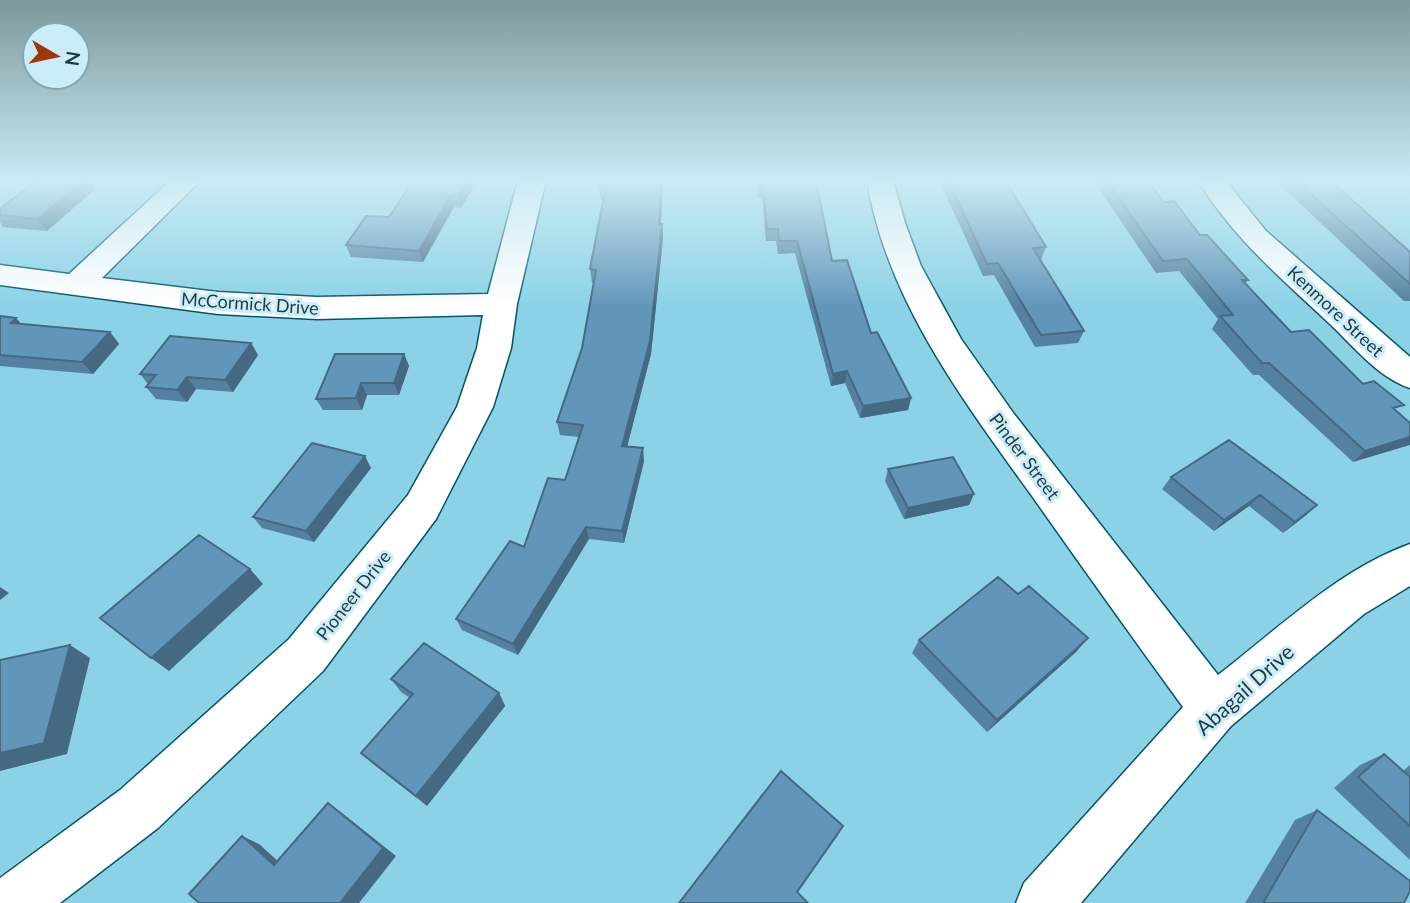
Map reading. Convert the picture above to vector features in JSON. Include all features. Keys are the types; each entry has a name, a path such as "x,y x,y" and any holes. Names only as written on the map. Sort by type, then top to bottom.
{"street":[{"path":"75,286 142,222"},
{"name":"Pioneer Drive","path":"14,903 139,809 306,655 422,507 475,407 494,348 501,304 521,222"},
{"name":"Pinder Street","path":"889,222 905,265 967,378 1214,709"},
{"name":"Kenmore Street","path":"1244,222 1255,237 1381,353 1410,375"},
{"name":"McCormick Drive","path":"0,275 218,303 305,307 501,304"},
{"name":"Abagail Drive","path":"1044,903 1214,709 1348,600 1410,564"}],"building":[{"path":"362,222 435,222 419,251 346,245"},
{"path":"599,222 662,224 650,341 622,446 643,448 622,531 586,527 513,644 456,619 510,541 524,547 548,478 565,480 583,425 557,422 582,348 596,270 590,269"},
{"path":"766,222 824,222 832,261 847,260 871,333 877,332 911,398 863,406 847,371 833,374 797,241 779,241 778,229 767,229"},
{"path":"968,222 1031,222 1046,247 1033,248 1084,331 1041,335 998,263 987,264"},
{"path":"1136,222 1190,222 1200,235 1207,235 1248,280 1242,280 1291,332 1309,330 1363,384 1374,381 1404,405 1393,408 1410,423 1410,437 1365,451 1269,363 1262,363 1220,316 1233,315 1187,259 1163,261"},
{"path":"1342,222 1377,222 1410,252 1410,284"},
{"path":"0,316 16,318 11,323 110,332 82,362 0,355"},
{"path":"170,336 251,343 225,380 187,377 177,390 146,387 156,375 140,374"},
{"path":"335,354 404,354 394,383 361,383 356,398 316,399"},
{"path":"1229,440 1317,505 1295,522 1260,495 1224,520 1171,477"},
{"path":"312,443 365,456 306,531 253,517"},
{"path":"953,457 974,494 908,508 888,469"},
{"path":"199,535 250,569 151,658 100,618"},
{"path":"998,577 1018,594 1029,586 1088,638 997,720 919,640"},
{"path":"424,643 499,693 416,796 361,753 413,694 391,679"},
{"path":"70,645 44,743 0,753 0,660"},
{"path":"1384,754 1410,777 1410,826 1358,777"},
{"path":"781,771 843,826 797,892 808,903 679,903"},
{"path":"328,803 383,848 340,903 199,903 189,894 242,836 274,865"},
{"path":"1317,810 1410,881 1410,891 1404,903 1263,903"}]}
